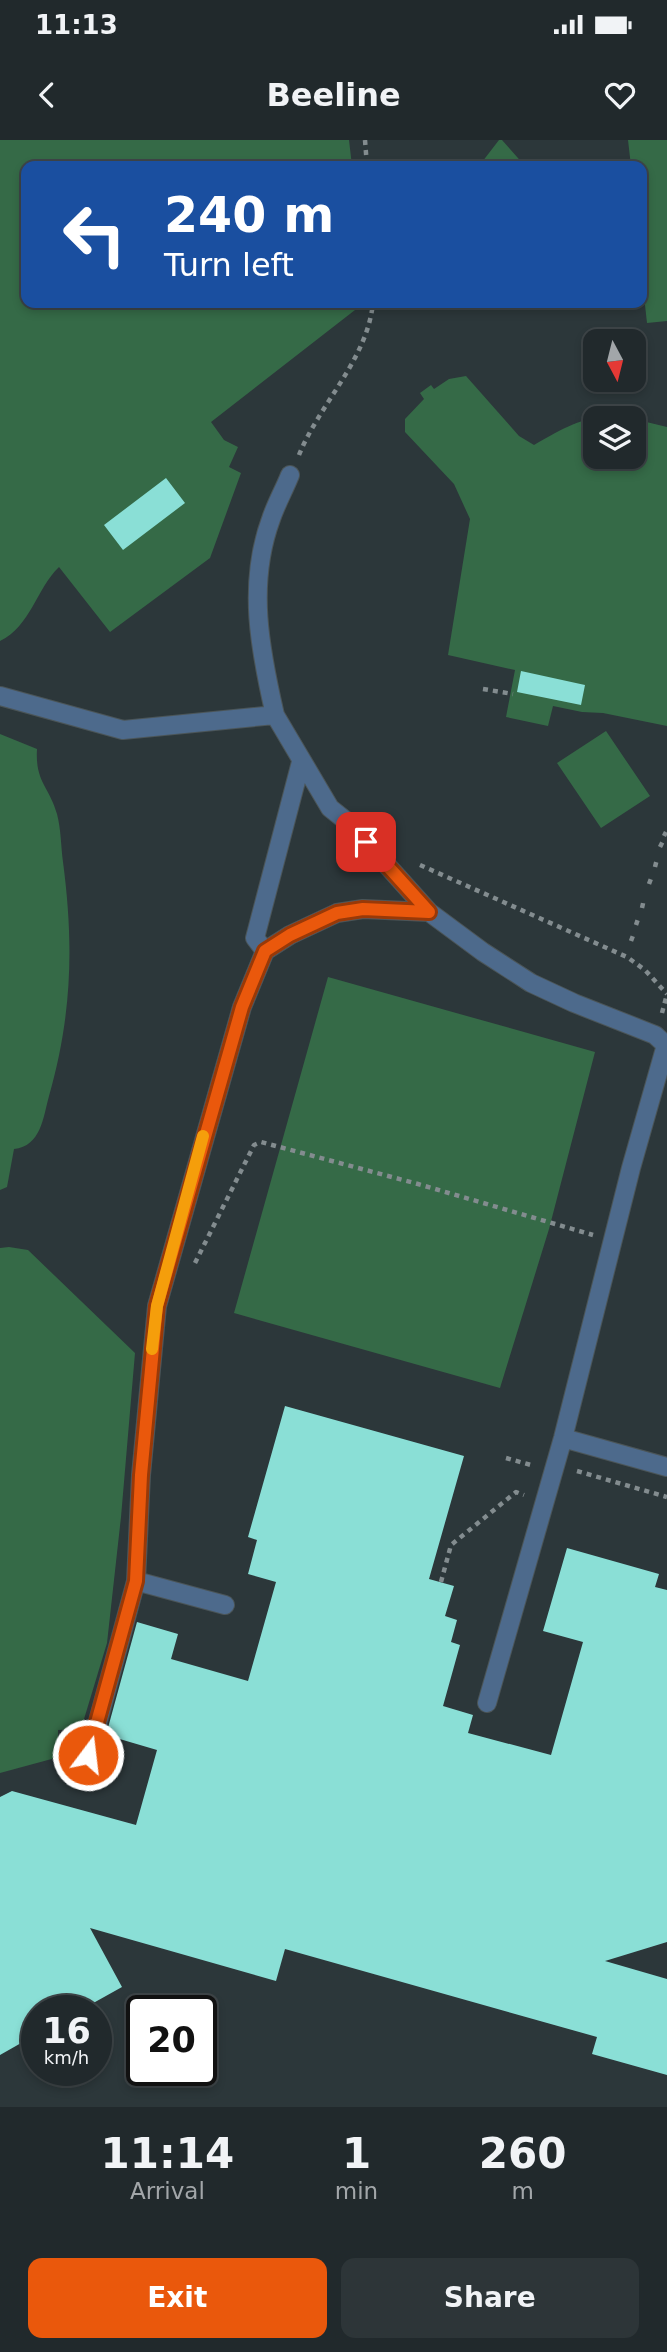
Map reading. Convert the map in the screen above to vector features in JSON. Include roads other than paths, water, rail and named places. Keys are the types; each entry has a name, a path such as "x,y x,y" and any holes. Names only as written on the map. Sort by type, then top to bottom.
{"lane":[{"path":"290,475 270,520 262,554 257,633 275,715 330,808 350,824 429,912 531,983 655,1035 666,1045 631,1168 563,1438 487,1703"},
{"path":"0,696 123,730 275,715"},
{"path":"265,951 255,938 301,762"},
{"path":"82,1780 136,1581 141,1475 157,1306 220,1074 242,1007 265,951 290,935 337,913 384,908 429,912"},
{"path":"563,1438 667,1467"},
{"path":"136,1581 225,1605"}]}
